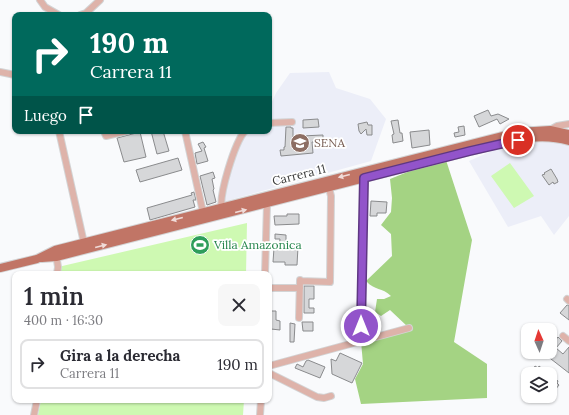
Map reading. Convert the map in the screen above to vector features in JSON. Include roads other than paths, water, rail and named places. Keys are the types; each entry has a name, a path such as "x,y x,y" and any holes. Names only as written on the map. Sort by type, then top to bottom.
{"main road":[{"name":"Carrera 11","path":"0,268 266,200 518,132 550,130 569,134"},
{"name":"Carrera 11","path":"266,200 329,188 470,151 531,137 557,138 569,141"},
{"name":"Carrera 11","path":"56,254 84,243 203,212 223,211"}],"street":[{"path":"40,0 45,7 54,12"},
{"path":"87,12 100,0"},
{"path":"0,72 12,74"},
{"path":"272,123 292,122"},
{"path":"550,130 557,126 569,124"},
{"path":"60,134 84,243"},
{"path":"105,134 106,136 114,134"},
{"path":"186,134 203,212"},
{"path":"223,211 223,189 236,145 243,134"},
{"path":"361,341 364,178"},
{"path":"299,318 300,281 330,282 331,196 329,188"},
{"path":"265,271 266,200"},
{"path":"56,254 58,271"},
{"path":"272,288 300,288"},
{"path":"272,365 409,328"},
{"path":"563,336 569,341"},
{"path":"272,374 318,397 331,396"},
{"path":"34,415 36,403"},
{"path":"260,415 261,403"}],"place":[{"name":"SENA","path":"300,143"},
{"name":"Villa Amazonica","path":"200,245"}]}
